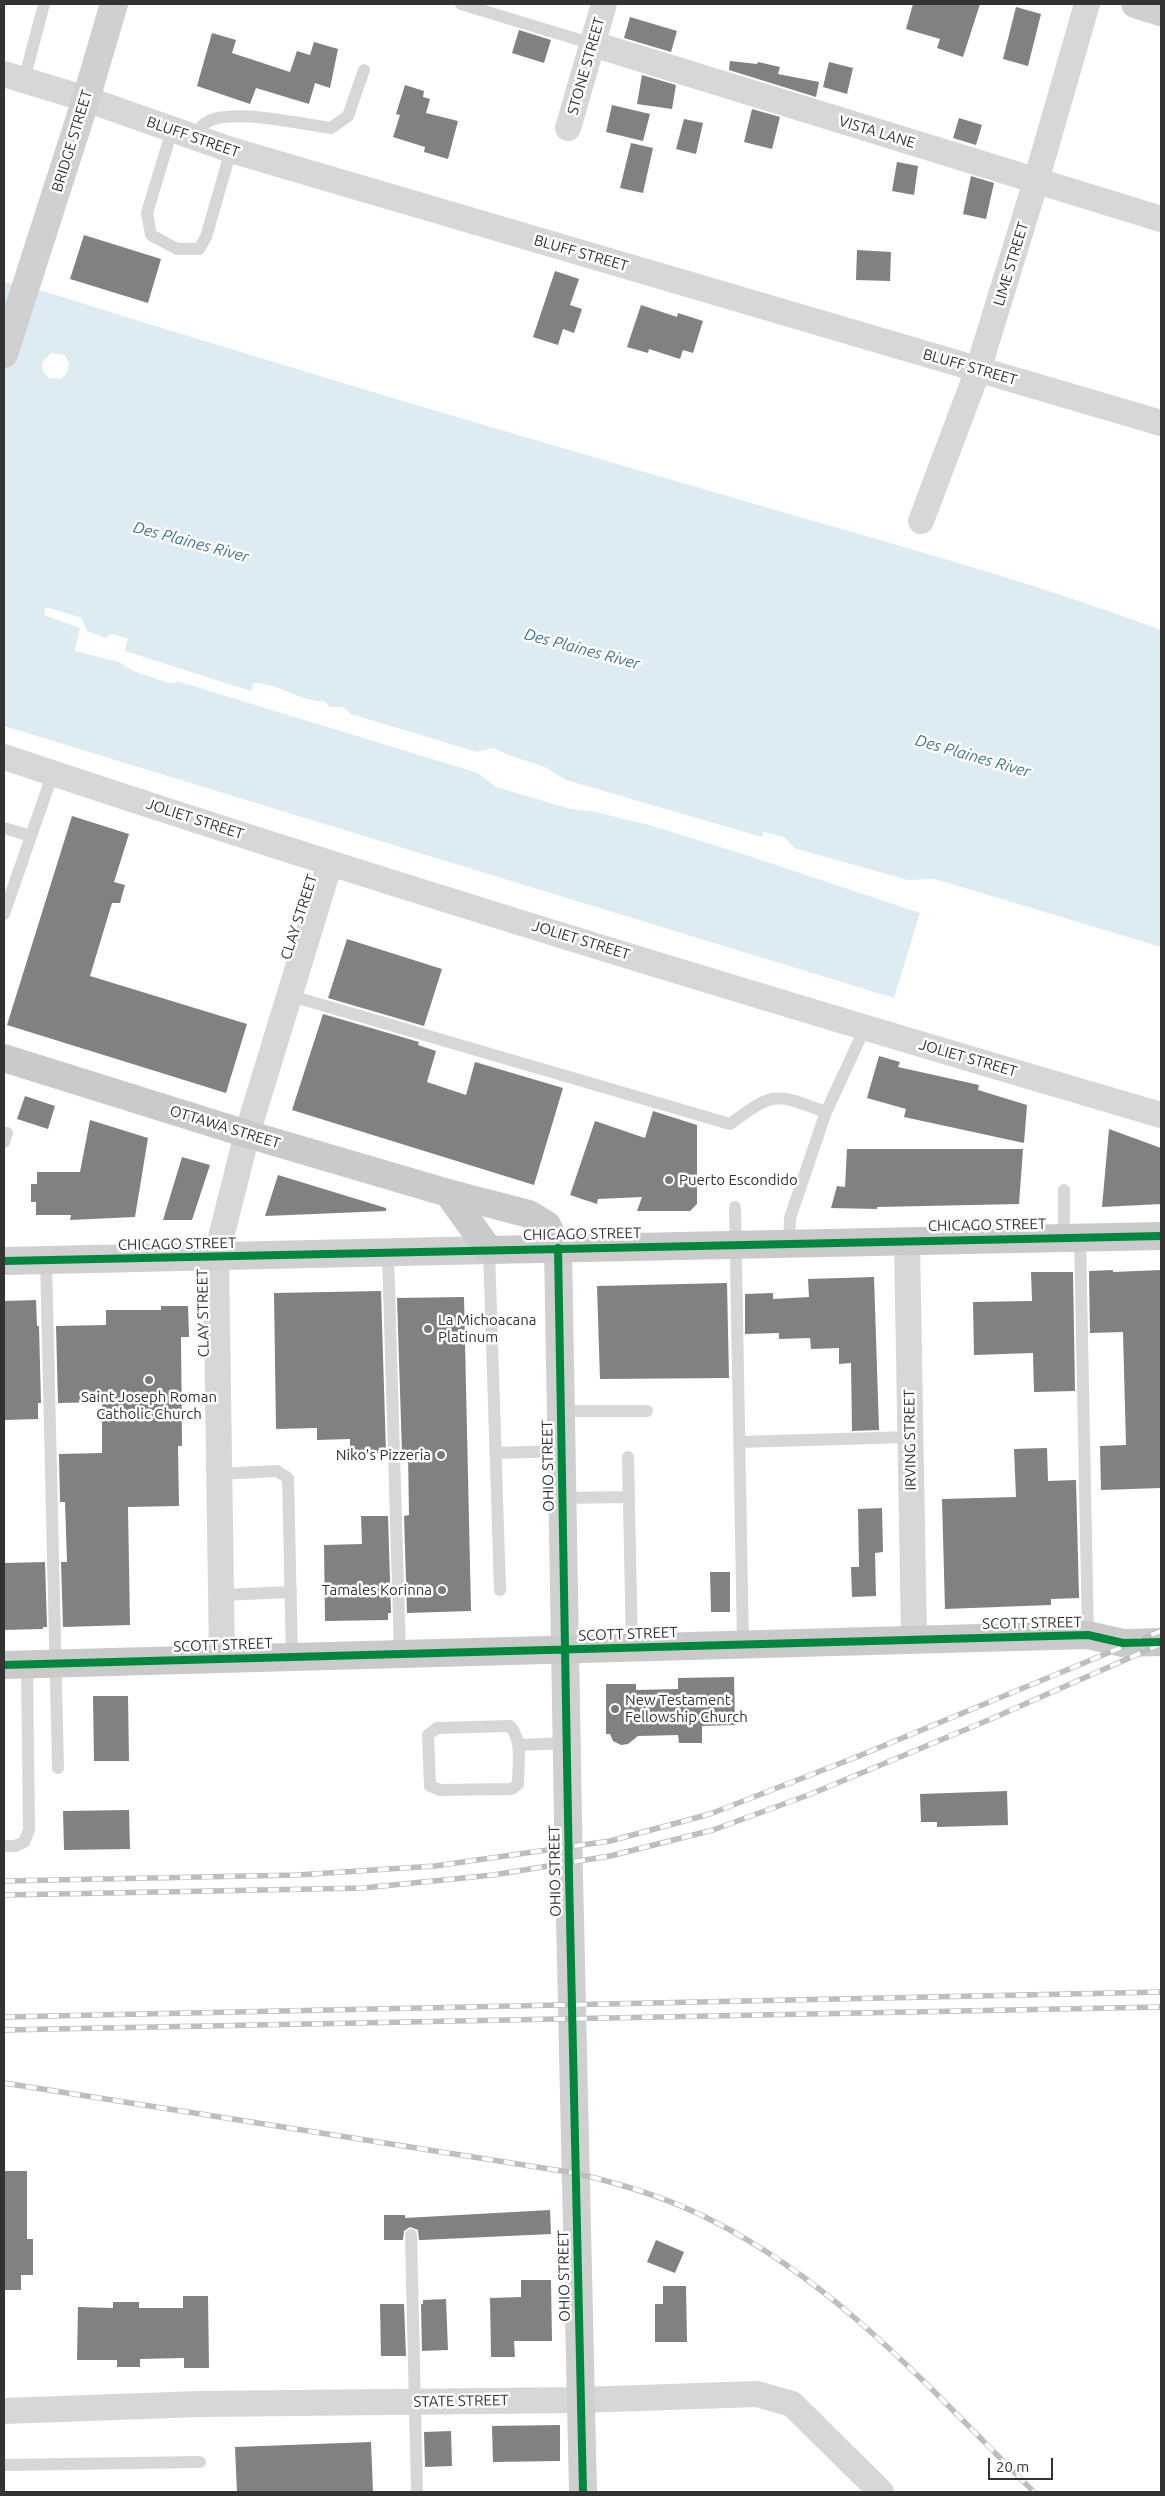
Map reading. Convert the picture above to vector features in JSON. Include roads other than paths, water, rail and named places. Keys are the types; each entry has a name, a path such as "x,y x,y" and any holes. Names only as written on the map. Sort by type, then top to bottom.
{"main road":[{"name":"OTTAWA STREET","path":"4,1058 247,1134 448,1193 529,1214 547,1225 558,1248"},
{"path":"448,1193 488,1250"},
{"name":"CHICAGO STREET","path":"488,1250 1161,1236"},
{"name":"SCOTT STREET","path":"1088,1635 1124,1624 1161,1623"},
{"name":"SCOTT STREET","path":"15,1665 1088,1635 1123,1643 1161,1642"}],"street":[{"name":"BRIDGE STREET","path":"4,354 86,99 114,4"},
{"name":"STONE STREET","path":"568,128 604,4"},
{"name":"LIME STREET","path":"921,521 978,370 1036,181 1087,4"},
{"path":"1135,4 1161,12"},
{"name":"VISTA LANE","path":"593,44 1161,219"},
{"name":"BLUFF STREET","path":"14,77 86,99 231,150 1161,423"},
{"name":"JOLIET STREET","path":"4,757 330,863 865,1028 1161,1115"},
{"name":"CLAY STREET","path":"222,1659 216,1257 247,1134 288,995 330,863"},
{"name":"IRVING STREET","path":"907,1241 914,1640"},
{"name":"OHIO STREET","path":"558,1248 566,1743 583,2492"},
{"name":"CHICAGO STREET","path":"4,1261 488,1250"},
{"name":"STATE STREET","path":"4,2410 200,2404 580,2400 757,2394 792,2404 881,2492"}],"lane":[{"path":"14,77 44,4"},
{"path":"462,4 593,44"},
{"path":"231,150 206,237 199,248 178,249 150,235 147,213 184,134 213,119 251,116 331,128 348,116 364,70"},
{"path":"4,914 52,773"},
{"path":"4,828 31,836"},
{"path":"288,995 730,1124 764,1099 787,1098 826,1112"},
{"path":"789,1245 790,1218 826,1112 865,1028"},
{"path":"1064,1190 1072,1238 1088,1635"},
{"path":"735,1207 734,1246 744,1644"},
{"path":"488,1250 500,1590"},
{"path":"388,1253 400,1654"},
{"path":"46,1260 58,1768"},
{"path":"561,1411 647,1411"},
{"path":"739,1442 910,1437"},
{"path":"496,1453 561,1451"},
{"path":"628,1457 632,1647"},
{"path":"219,1474 276,1471 288,1478 292,1657"},
{"path":"562,1498 629,1497"},
{"path":"222,1595 291,1592"},
{"path":"4,1846 15,1846 24,1842 29,1830 15,1665"},
{"path":"510,1726 515,1732 518,1745 518,1784 512,1789 440,1790 430,1786 428,1735 437,1728 510,1726"},
{"path":"518,1745 566,1743"},
{"path":"411,2235 417,2492"},
{"path":"4,2465 200,2462"}],"water":[{"name":"Des Plaines River","path":"4,282 43,291 383,395 944,559 1053,593 1161,630 1161,947 935,879 908,880 794,848 784,837 764,832 762,837 566,780 545,767 492,748 477,752 351,714 343,707 330,707 324,701 308,699 272,686 254,683 251,691 125,651 128,639 112,634 105,638 87,631 82,618 46,607 44,615 80,628 75,651 119,662 133,671 169,683 180,682 478,773 496,787 571,809 591,811 649,825 920,913 894,998 4,726","holes":["51,353 64,355 69,363 67,373 61,379 48,378 43,371 42,363"]}],"railway":[{"path":"4,1881 297,1875 435,1866 610,1841 710,1814 854,1758 1161,1631"},
{"path":"4,1895 363,1888 493,1875 610,1856 713,1830 811,1794 991,1719 1161,1644"},
{"path":"4,2017 1161,1992"},
{"path":"4,2030 1161,2007"},
{"path":"4,2083 575,2173 662,2198 695,2212 758,2246 843,2308 922,2379 1034,2492"}],"place":[{"name":"Puerto Escondido","path":"669,1180"},
{"name":"La Michoacana Platinum","path":"428,1329"},
{"name":"Saint Joseph Roman Catholic Church","path":"149,1380"},
{"name":"Niko's Pizzeria","path":"441,1455"},
{"name":"Tamales Korinna","path":"442,1590"},
{"name":"New Testament Fellowship Church","path":"615,1709"}]}
